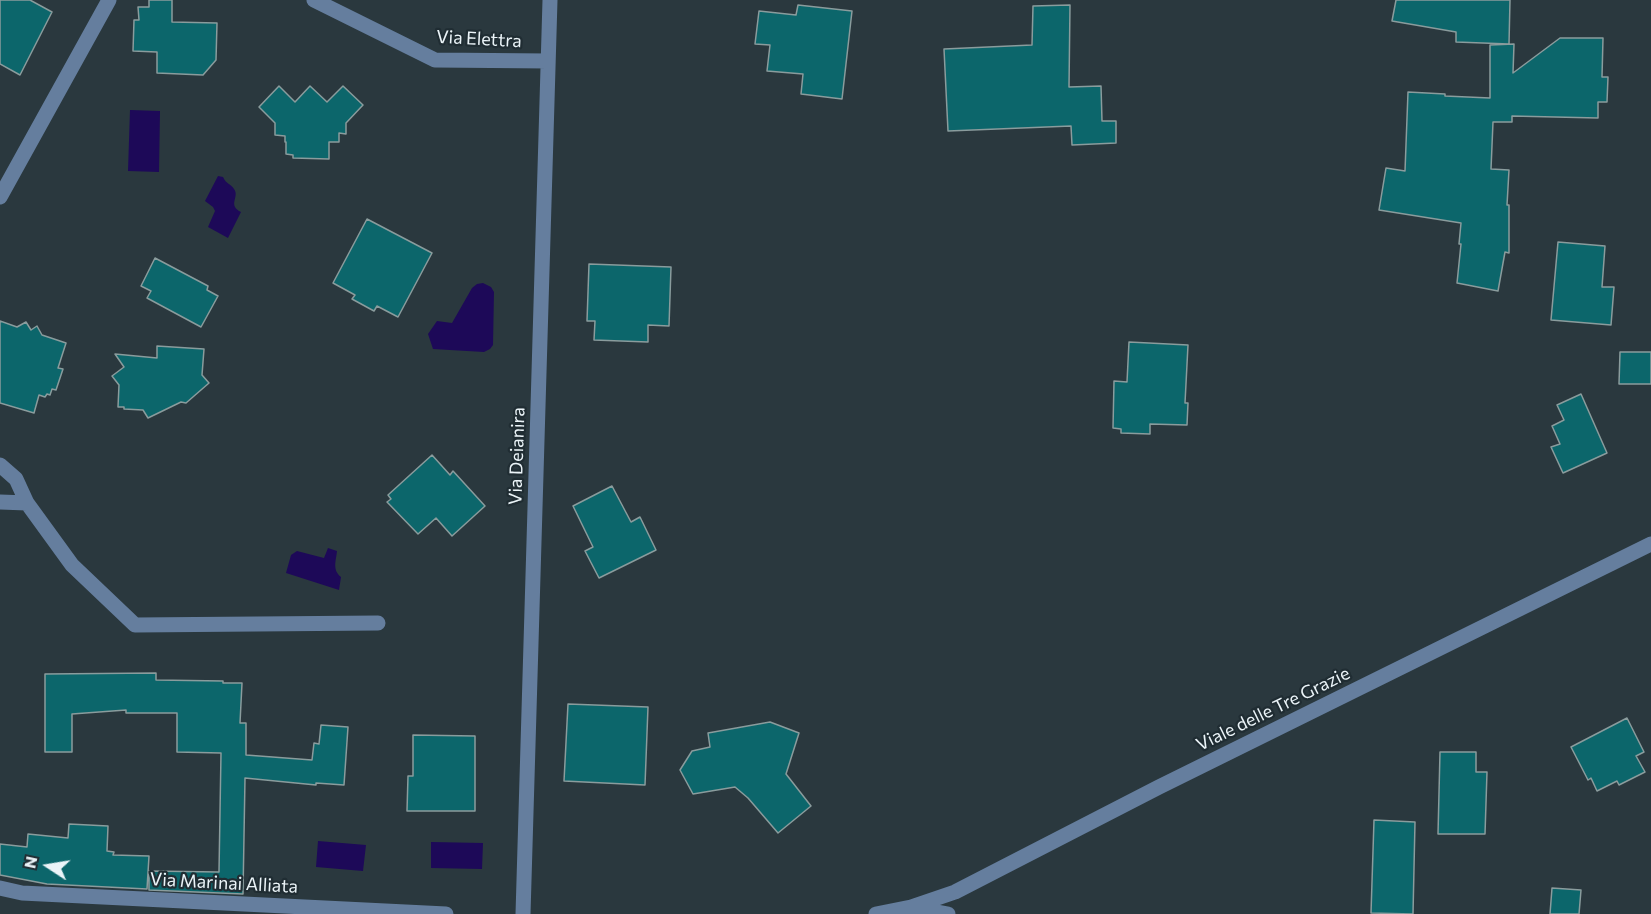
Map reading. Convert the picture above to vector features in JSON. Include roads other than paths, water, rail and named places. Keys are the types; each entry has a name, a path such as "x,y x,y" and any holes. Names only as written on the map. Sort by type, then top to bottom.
{"street":[{"path":"0,197 110,0"},
{"name":"Via Elettra","path":"314,0 435,60 548,61"},
{"name":"Via Deianira","path":"523,914 550,0"},
{"path":"0,465 16,478 27,503 72,565 135,625 378,623"},
{"path":"0,502 27,503"},
{"name":"Viale delle Tre Grazie","path":"911,907 955,892 1160,787 1651,544"},
{"name":"Via Marinai Alliata","path":"0,888 22,892 446,914"},
{"path":"876,914 911,907 948,914"}]}
